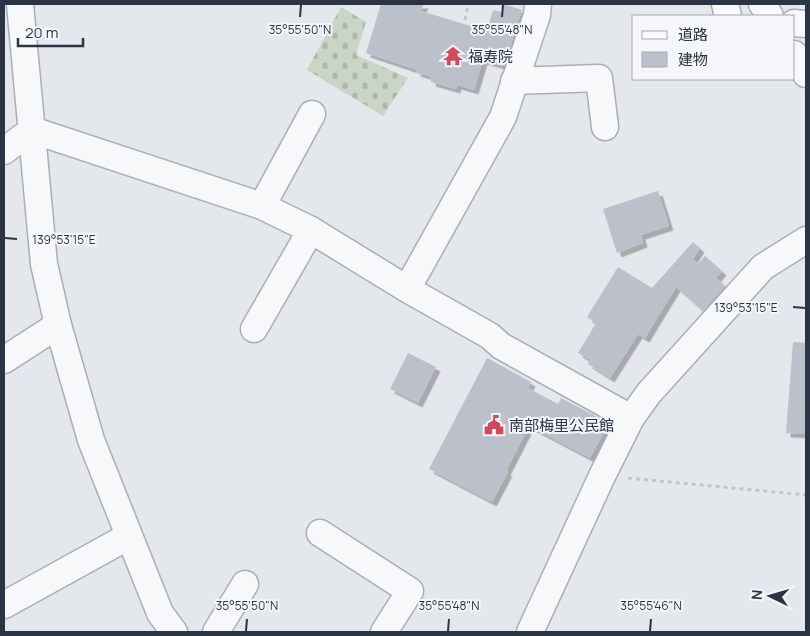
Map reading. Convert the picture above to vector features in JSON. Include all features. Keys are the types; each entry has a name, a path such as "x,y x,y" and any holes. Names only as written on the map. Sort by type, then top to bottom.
{"street":[{"path":"20,4 44,264 58,325 91,440 160,613 174,632"},
{"path":"408,289 502,118 537,15 538,4"},
{"path":"762,4 769,15"},
{"path":"795,56 806,74"},
{"path":"514,81 599,78 605,127"},
{"path":"262,206 312,114"},
{"path":"4,151 32,130"},
{"path":"32,130 262,206 311,230 490,336 501,346 632,418"},
{"path":"254,328 311,230"},
{"path":"530,632 602,476 632,418 649,393 762,266 806,240"},
{"path":"4,360 58,325"},
{"path":"320,533 410,591 384,632"},
{"path":"4,605 129,536"},
{"path":"216,632 245,584"}],"path":[{"path":"464,20 468,4"},
{"path":"602,476 806,495"}],"green space":[{"path":"341,7 366,22 356,55 408,78 383,116 307,70"}],"building":[{"path":"381,4 424,4 421,11 487,31 493,10 501,12 503,4 522,10 504,66 483,60 474,90 457,85 456,89 431,82 432,77 416,72 417,70 366,53"},
{"path":"658,191 669,226 641,235 643,243 617,253 603,209"},
{"path":"693,242 700,248 693,259 698,264 705,256 722,271 716,278 725,286 703,311 676,287 645,338 638,334 610,378 588,364 590,360 578,353 596,323 587,317 618,267 652,288"},
{"path":"793,342 806,343 806,434 786,433"},
{"path":"408,353 436,367 418,403 390,389"},
{"path":"487,358 531,382 528,388 558,404 561,398 609,423 590,458 529,426 492,502 429,469"}],"place":[{"name":"福寿院","path":"453,56"},
{"name":"南部梅里公民館","path":"494,425"}]}
